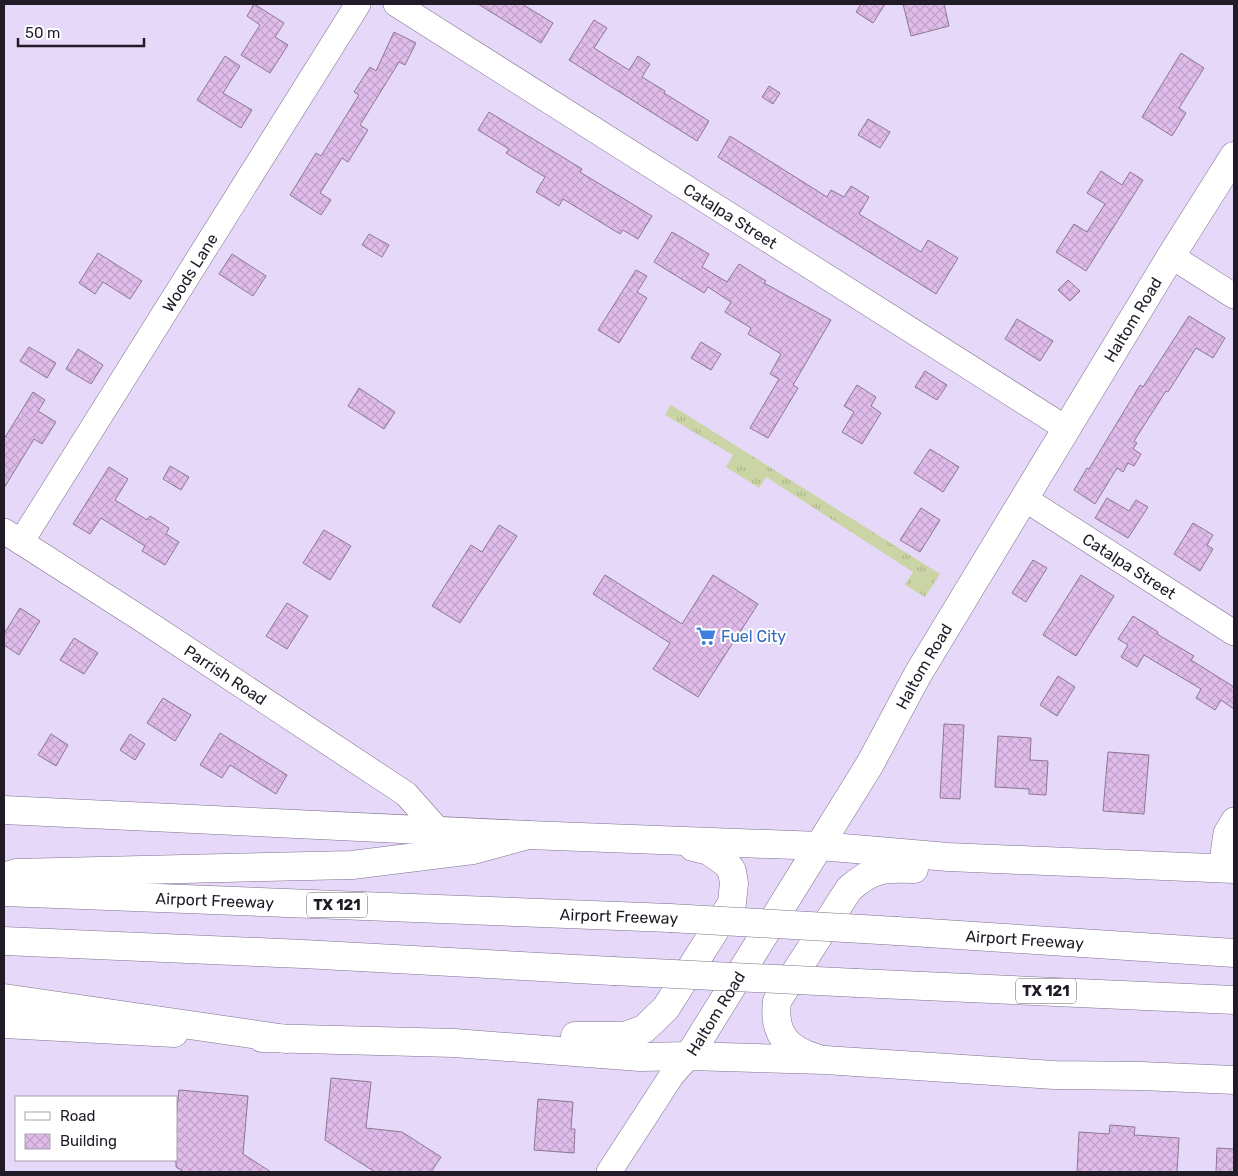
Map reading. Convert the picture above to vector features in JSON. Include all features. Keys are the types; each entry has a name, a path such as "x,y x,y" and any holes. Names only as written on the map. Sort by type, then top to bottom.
{"main road":[{"name":"Haltom Road","path":"689,1056 870,764 918,674 1234,156"},
{"path":"4,810 528,835 820,846 948,857 1228,869"},
{"path":"4,877 16,873 352,865 473,850 528,835"},
{"path":"454,1043 587,1035 625,1036 644,1029 666,1008 732,904 734,882 732,871 726,863 708,851 668,841"},
{"path":"826,1060 803,1054 784,1039 775,1015 777,1001 849,889 862,878 875,871 890,868 920,869 948,857"},
{"name":"Airport Freeway","path":"4,892 670,918 1234,953"},
{"name":"TX 121","path":"4,941 1234,1000"},
{"path":"4,998 286,1039"},
{"path":"4,1024 286,1039 454,1043 640,1057 689,1056 826,1060 1054,1075 1234,1080"}],"street":[{"name":"Woods Lane","path":"12,536 358,4"},
{"name":"Catalpa Street","path":"396,4 1067,429"},
{"path":"1172,256 1234,296"},
{"name":"Catalpa Street","path":"1025,499 1234,633"},
{"name":"Parrish Road","path":"12,536 406,794 438,830"},
{"path":"1228,869 1226,833 1234,820"},
{"name":"Haltom Road","path":"609,1172 672,1074 689,1056"}],"green space":[{"path":"671,405 940,574 925,597 905,585 913,572 766,477 759,488 726,467 733,455 665,415"}],"building":[{"path":"254,4 284,23 275,37 288,45 270,73 241,55 260,25 247,16"},
{"path":"478,4 522,4 553,23 541,43"},
{"path":"861,4 885,4 873,23 856,12"},
{"path":"903,4 944,4 949,26 911,36"},
{"path":"594,20 607,28 594,48 629,70 638,56 650,64 642,77 709,121 697,141 569,60"},
{"path":"394,32 416,43 405,65 399,62 360,125 368,130 348,162 342,158 320,193 331,200 321,215 290,195 316,153 321,156 359,95 354,92 370,67 376,71"},
{"path":"1181,53 1204,68 1179,108 1186,113 1172,136 1142,117"},
{"path":"225,56 240,66 223,93 252,110 241,128 197,100"},
{"path":"769,86 780,93 773,104 762,97"},
{"path":"489,112 582,169 580,172 652,216 638,239 623,230 620,234 563,199 559,206 536,192 545,177 506,153 509,149 478,130"},
{"path":"868,119 890,132 880,148 858,135"},
{"path":"730,136 827,197 831,190 844,197 851,186 869,197 859,214 921,252 928,240 958,258 936,294 718,157"},
{"path":"1101,171 1122,185 1130,172 1143,180 1086,271 1056,252 1074,224 1087,232 1105,204 1087,193"},
{"path":"672,232 709,254 702,267 727,282 739,264 766,281 764,283 831,320 793,385 798,388 768,438 750,428 779,379 770,374 781,354 748,334 751,328 725,312 731,302 708,287 704,293 654,262"},
{"path":"369,234 389,245 382,257 362,245"},
{"path":"98,253 142,281 130,299 103,282 95,294 79,283"},
{"path":"232,254 266,276 253,296 219,274"},
{"path":"636,270 647,276 637,292 647,298 619,343 598,330"},
{"path":"1068,280 1080,291 1070,301 1058,290"},
{"path":"1189,316 1225,338 1213,358 1196,348 1134,441 1137,443 1133,449 1141,454 1134,466 1128,463 1123,472 1117,468 1095,504 1074,490 1087,468 1089,469 1140,385 1143,387"},
{"path":"1017,319 1053,341 1040,361 1005,339"},
{"path":"701,342 721,354 711,370 691,358"},
{"path":"29,347 56,363 47,378 20,361"},
{"path":"78,349 103,365 91,384 66,369"},
{"path":"925,371 947,385 937,400 915,387"},
{"path":"857,385 876,397 871,406 881,413 862,444 842,432 854,412 844,406"},
{"path":"359,388 395,412 384,429 348,406"},
{"path":"33,392 45,400 38,411 56,422 42,444 34,439 4,488 4,439"},
{"path":"930,449 959,467 943,492 914,473"},
{"path":"170,466 189,477 181,490 163,479"},
{"path":"109,467 128,479 115,500 147,520 150,516 169,528 166,534 179,542 165,565 142,551 145,546 101,518 90,534 73,524"},
{"path":"1107,498 1129,511 1136,500 1148,507 1128,538 1095,518"},
{"path":"921,508 940,520 920,552 900,540"},
{"path":"1193,523 1213,535 1207,545 1213,549 1200,571 1174,554"},
{"path":"499,525 517,536 460,623 432,606 471,545 482,552"},
{"path":"324,530 351,546 330,580 303,563"},
{"path":"1033,560 1047,568 1026,602 1012,593"},
{"name":"Fuel City","path":"605,575 682,624 713,575 758,604 698,697 653,669 670,643 593,594"},
{"path":"1081,575 1114,596 1076,656 1043,635"},
{"path":"287,603 308,616 287,649 266,636"},
{"path":"20,608 40,621 19,655 4,645 4,634"},
{"path":"1133,616 1158,632 1157,634 1194,656 1191,660 1234,687 1234,709 1221,700 1215,710 1196,698 1201,689 1144,655 1137,667 1121,657 1128,645 1118,639"},
{"path":"74,638 98,653 84,674 60,660"},
{"path":"1058,676 1075,687 1057,716 1040,705"},
{"path":"163,698 191,715 175,741 147,723"},
{"path":"944,724 964,725 960,799 940,798"},
{"path":"220,733 287,775 276,794 230,765 222,778 200,765"},
{"path":"51,734 68,745 56,766 38,755"},
{"path":"130,734 145,744 135,760 120,750"},
{"path":"998,736 1031,738 1030,760 1048,761 1046,795 1029,794 1029,789 995,787"},
{"path":"1108,752 1149,755 1144,814 1103,811"},
{"path":"331,1078 371,1082 366,1128 402,1132 441,1157 431,1172 375,1172 325,1140"},
{"path":"179,1090 248,1096 243,1154 271,1172 184,1172 176,1167 176,1161 178,1161"},
{"path":"538,1099 573,1102 571,1129 575,1129 574,1153 534,1150"},
{"path":"1110,1125 1135,1127 1134,1135 1179,1138 1177,1172 1077,1172 1079,1132 1109,1134"},
{"path":"1217,1148 1234,1149 1234,1172 1216,1172"}],"place":[{"name":"Fuel City","path":"706,636"}]}
